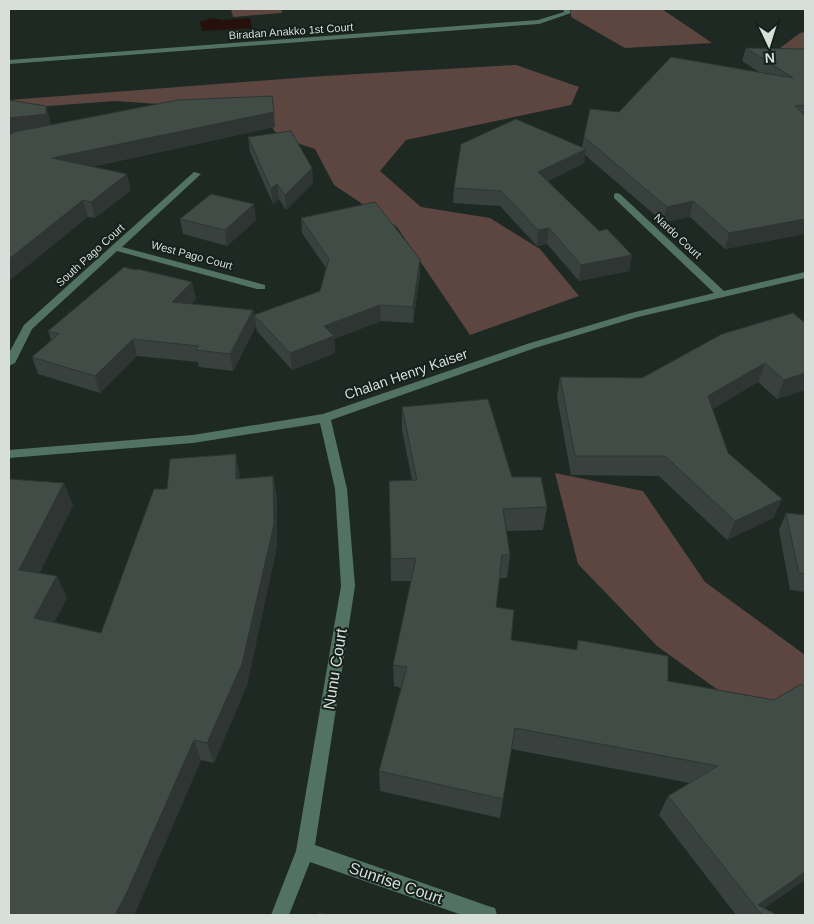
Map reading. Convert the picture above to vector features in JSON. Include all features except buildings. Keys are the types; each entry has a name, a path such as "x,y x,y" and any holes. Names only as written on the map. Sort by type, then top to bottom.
{"street":[{"name":"Biradan Anakko 1st Court","path":"9,62 482,28 539,22 568,13 566,9"},
{"name":"South Pago Court","path":"9,363 28,327 198,174"},
{"name":"Nardo Court","path":"617,196 722,295"},
{"name":"West Pago Court","path":"117,248 261,287"},
{"name":"Chalan Henry Kaiser","path":"9,454 194,439 325,418 531,346 635,316 805,275"},
{"name":"Nunu Court","path":"280,915 305,851 348,586 341,489 325,418"},
{"name":"Sunrise Court","path":"305,851 488,915"}],"shaded area":[{"path":"231,9 281,9 282,13 233,17"},
{"path":"571,9 662,9 712,43 625,48 571,17"},
{"path":"211,18 223,20 250,18 252,28 202,31 200,22"},
{"path":"805,32 805,56 776,51 800,33"},
{"path":"516,65 579,87 571,105 406,140 380,171 421,207 490,218 540,249 579,296 470,335 397,227 334,185 315,149 279,137 260,111 115,101 9,109 9,100 323,76"},
{"path":"555,473 643,491 705,582 805,655 805,723 761,721 657,646 578,564"}]}
